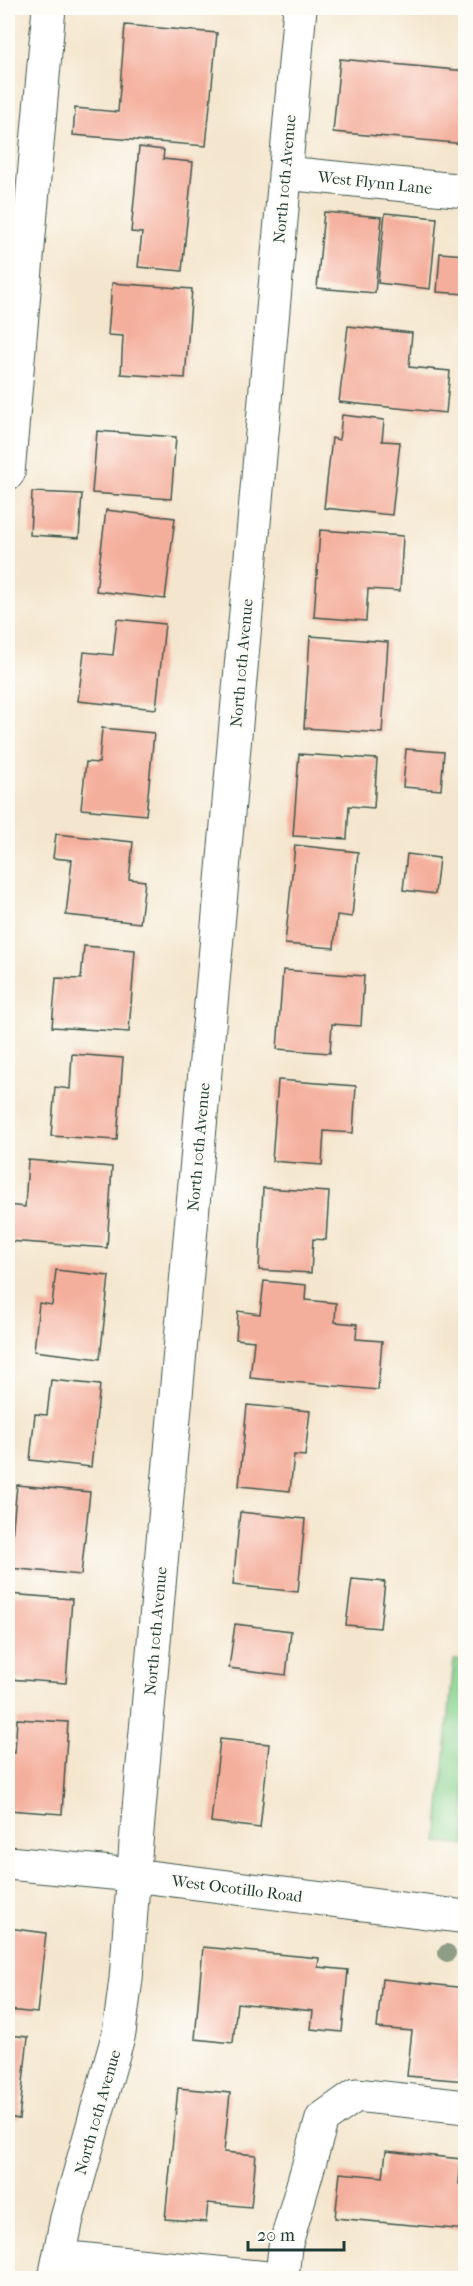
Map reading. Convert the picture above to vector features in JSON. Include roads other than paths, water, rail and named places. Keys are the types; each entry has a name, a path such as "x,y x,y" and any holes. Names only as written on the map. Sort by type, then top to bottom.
{"street":[{"path":"8,472 49,8"},
{"name":"North 10th Avenue","path":"57,2268 67,2218 119,2033 126,1979 133,1875 300,8"},
{"name":"West Flynn Lane","path":"285,173 465,191"},
{"name":"West Ocotillo Road","path":"8,1863 133,1875 465,1917"},
{"path":"282,2278 285,2247 322,2118 356,2095 465,2107"},
{"path":"57,2268 268,2278"}]}
